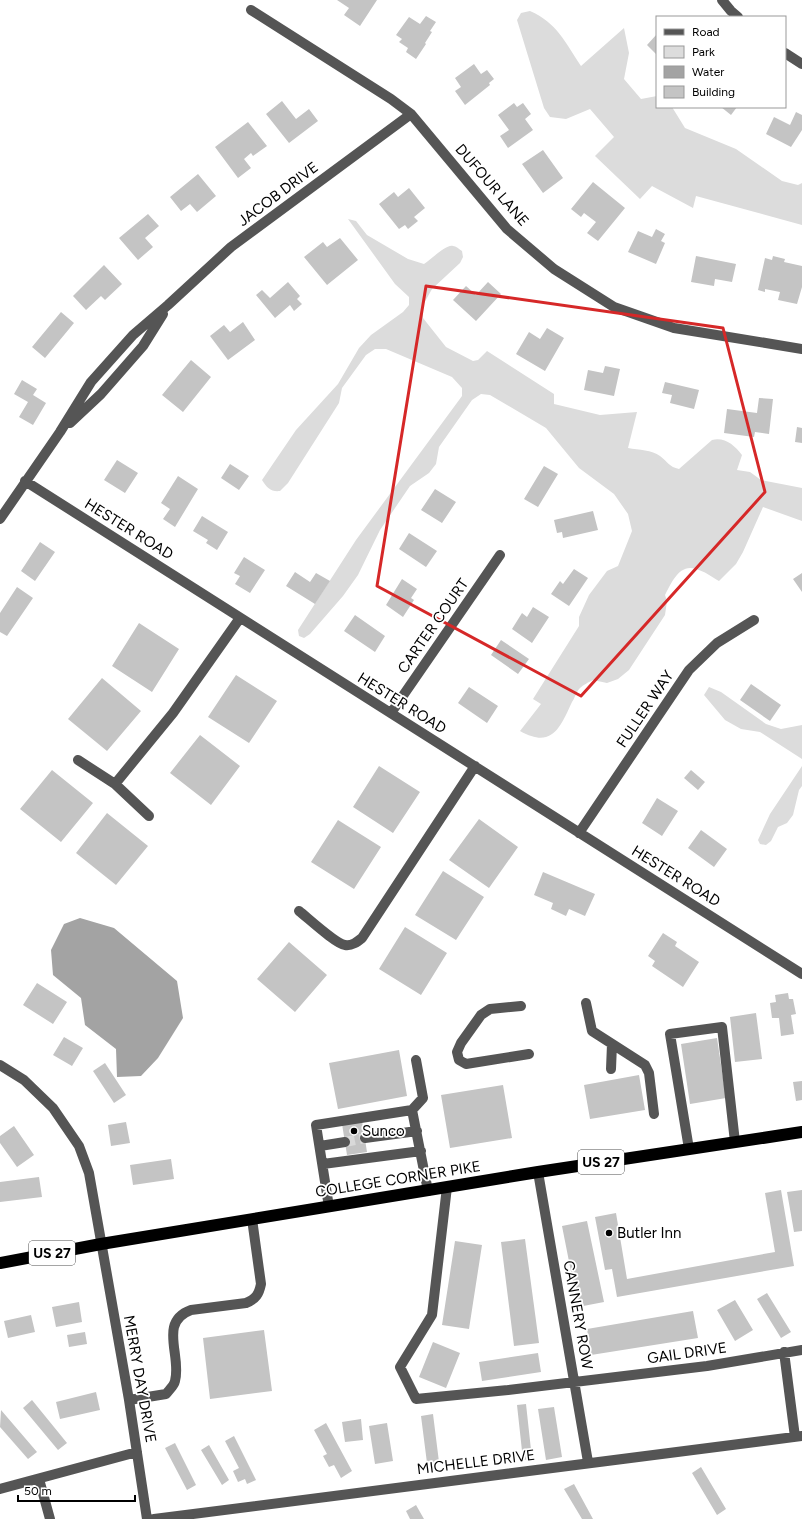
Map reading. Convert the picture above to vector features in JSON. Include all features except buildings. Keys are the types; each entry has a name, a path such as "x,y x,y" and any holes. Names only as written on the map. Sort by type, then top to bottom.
{"highway":[{"name":"COLLEGE CORNER PIKE","path":"0,1263 101,1244 538,1172 802,1132"}],"street":[{"path":"722,0 737,16"},
{"name":"DUFOUR LANE","path":"251,10 392,99 411,114 507,229 554,270 614,307 674,328 802,350"},
{"path":"786,54 802,64"},
{"name":"JACOB DRIVE","path":"25,481 60,432 91,382 133,335 231,247 411,114"},
{"name":"JACOB DRIVE","path":"60,432 101,394 143,346 168,305"},
{"path":"0,519 25,481"},
{"name":"HESTER ROAD","path":"25,481 802,974"},
{"name":"CARTER COURT","path":"391,713 500,555"},
{"path":"115,784 172,713 240,618"},
{"name":"FULLER WAY","path":"579,832 689,670 717,643 754,620"},
{"path":"78,760 115,784 149,816"},
{"path":"299,911 345,945 354,944 362,938 475,766"},
{"path":"586,1004 592,1032 644,1065 649,1073 654,1114"},
{"path":"521,1006 490,1010 480,1015 461,1043 457,1052 459,1060 466,1064 529,1054"},
{"path":"689,1149 670,1034 722,1027 735,1142"},
{"path":"611,1069 612,1044"},
{"path":"329,1207 316,1125 412,1110 423,1098 416,1060"},
{"name":"MERRY DAY DRIVE","path":"0,1066 24,1080 53,1108 79,1146 89,1173 129,1400 147,1519"},
{"path":"412,1110 428,1191"},
{"path":"365,1138 417,1131"},
{"path":"320,1146 345,1142"},
{"path":"323,1164 421,1151"},
{"name":"CANNERY ROW","path":"538,1172 588,1462"},
{"name":"GAIL DRIVE","path":"447,1187 432,1315 400,1367 416,1399 575,1383 707,1366 802,1350"},
{"path":"129,1400 166,1394 175,1383 177,1370 173,1329 176,1320 182,1313 191,1310 246,1303 254,1300 259,1294 261,1284 252,1220"},
{"path":"784,1352 799,1436"},
{"name":"MICHELLE DRIVE","path":"154,1519 799,1436"},
{"path":"0,1489 137,1452"},
{"path":"39,1479 50,1519"}],"highlighted area":[{"path":"426,286 723,328 765,492 581,696 377,586"}],"green space":[{"path":"530,11 554,27 581,66 624,28 629,53 624,79 641,99 656,96 656,108 673,108 685,128 736,149 782,181 798,185 802,183 802,225 696,196 693,208 652,186 640,199 595,156 614,137 590,109 566,119 550,117 544,108 517,20 521,13"},
{"path":"348,219 356,221 367,235 408,259 424,264 447,247 455,246 462,251 463,257 460,263 432,289 423,305 423,318 446,347 473,361 478,360 487,351 554,394 554,404 600,415 637,412 628,448 649,451 657,454 671,466 676,468 679,469 712,440 717,439 729,443 742,455 737,470 750,472 761,480 802,488 802,521 763,507 736,564 719,581 696,569 690,568 680,572 673,580 665,595 667,601 665,615 629,670 618,679 607,683 593,680 581,687 577,691 559,727 554,733 547,737 540,738 531,736 520,731 541,704 533,699 579,626 579,617 589,595 607,571 618,566 632,531 628,514 614,494 579,468 546,428 490,395 481,394 472,400 439,447 436,464 429,473 410,486 380,530 358,575 343,596 310,634 304,638 299,636 298,630 356,540 462,396 462,388 452,377 386,349 375,349 366,355 342,388 339,403 288,483 280,491 274,491 262,480 296,430 338,384 359,348 371,335 403,312 409,305 409,297 395,284"},
{"path":"709,687 721,692 766,724 781,729 802,725 802,759 760,732 741,729 725,720 704,695"},
{"path":"802,766 802,786 799,790 793,815 787,823 778,827 771,841 766,845 760,844 758,840 770,814"}],"water":[{"path":"80,918 114,928 177,981 183,1018 158,1058 141,1076 117,1077 116,1049 85,1025 81,998 53,975 51,950 64,924"}],"tunnel":[{"path":"345,1142 365,1138"}],"place":[{"name":"Sunco","path":"354,1131"},
{"name":"Butler Inn","path":"609,1233"}]}
